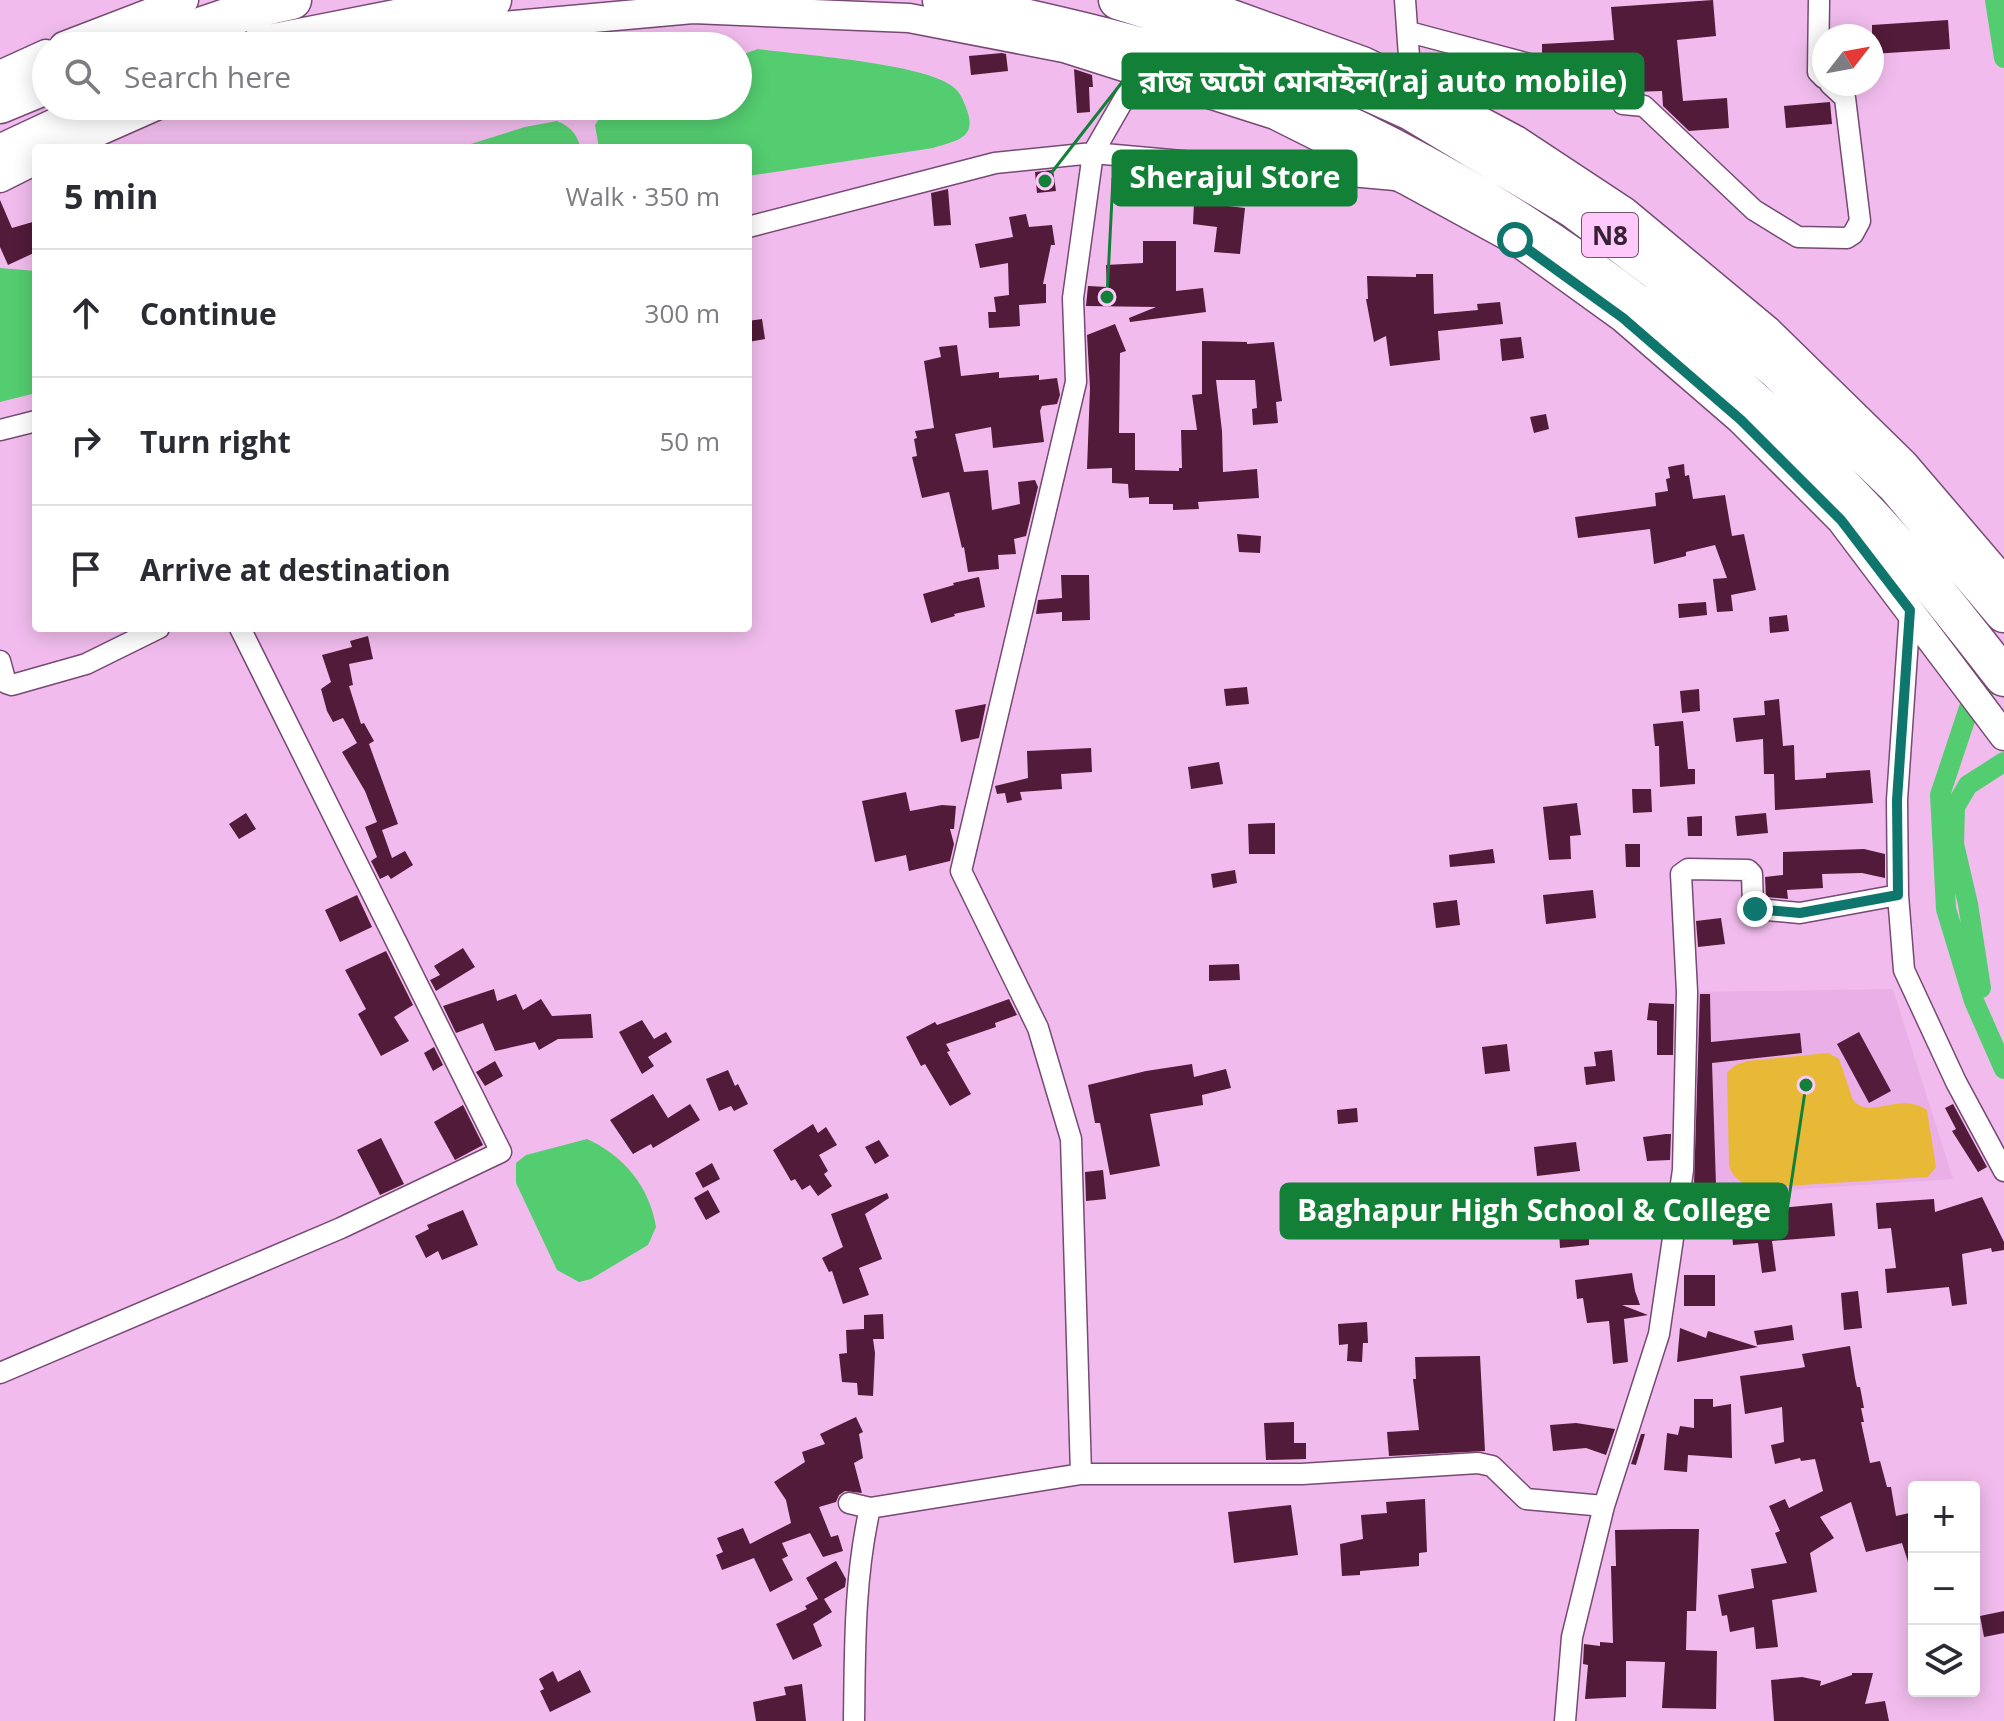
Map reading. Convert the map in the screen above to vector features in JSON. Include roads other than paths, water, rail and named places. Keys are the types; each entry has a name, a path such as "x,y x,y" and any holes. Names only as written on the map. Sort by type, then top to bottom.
{"highway":[{"path":"185,32 256,8 292,0"},
{"path":"330,32 492,0"},
{"name":"N8","path":"942,0 1106,35 1254,84 1393,146 1485,198 1553,242 1633,302 1750,398 1868,512 2004,677"},
{"name":"N8","path":"1118,0 1272,48 1398,105 1574,209 1657,271 1785,377 1896,485 2004,613"},
{"path":"0,104 32,91"},
{"path":"0,154 73,120"}],"street":[{"path":"101,32 184,0"},
{"path":"1193,0 1363,61 1411,84 1516,140 1625,212 1768,331 1904,464 2002,575"},
{"path":"1405,0 1411,84"},
{"path":"1819,0 1819,24"},
{"path":"461,32 693,9 909,18 1064,48 1275,115 1407,181 1515,240 1623,318 1741,420 1841,520 2004,736"},
{"path":"1409,32 1619,88 1623,104 1644,106 1754,210 1798,237 1847,238 1860,221 1843,96"},
{"path":"0,75 32,60"},
{"path":"1081,1474 1071,1139 1038,1028 961,871 1076,382 1073,298 1093,153 1139,73"},
{"path":"70,144 124,120"},
{"path":"752,226 995,163 1093,153 1407,181"},
{"path":"0,178 32,162"},
{"path":"0,430 32,422"},
{"path":"1910,610 1897,800 1898,895 1904,970 1956,1082 2004,1171"},
{"path":"0,661 2,678 12,685 86,664 151,632"},
{"path":"0,1373 341,1228 501,1152 242,632"},
{"path":"1565,1721 1572,1637 1604,1506 1659,1334 1683,1170 1687,992 1683,871 1748,870 1752,874 1753,907 1757,909 1800,913 1898,895"},
{"path":"849,1503 870,1508 1081,1474 1302,1474 1478,1463 1492,1466 1526,1499 1604,1506"},
{"path":"854,1721 855,1624 860,1553 870,1508"}],"waterway":[{"path":"1995,0 2004,58"},
{"path":"2004,670 1971,702 1940,795 1946,909 1974,1001 2004,1069"},
{"path":"1981,988 1968,904 1954,844 1955,807 1968,785 2004,762"}],"place":[{"name":"রাজ অটো মোবাইল(raj auto mobile)","path":"1045,181"},
{"name":"Sherajul Store","path":"1107,297"},
{"name":"Baghapur High School & College","path":"1806,1085"}]}
